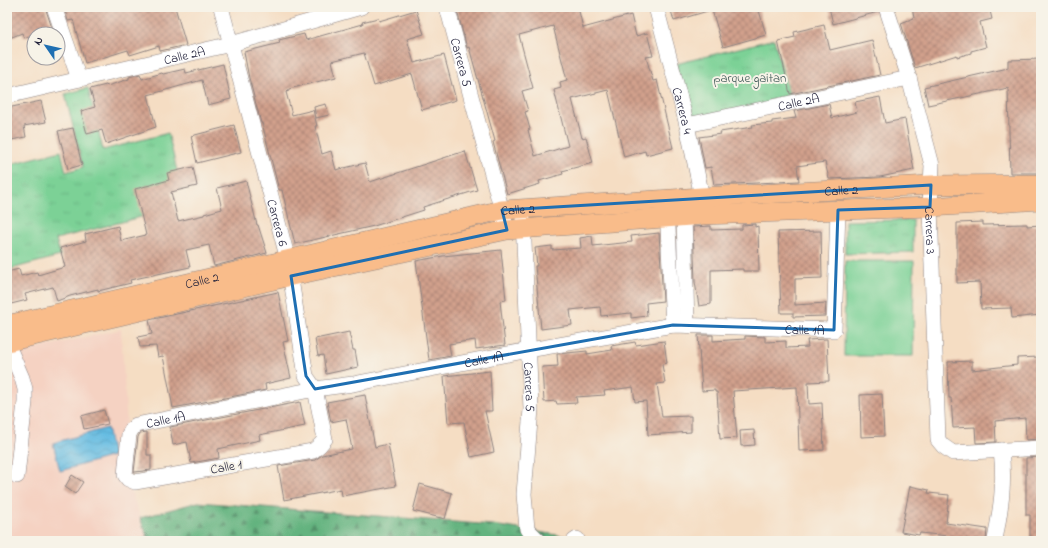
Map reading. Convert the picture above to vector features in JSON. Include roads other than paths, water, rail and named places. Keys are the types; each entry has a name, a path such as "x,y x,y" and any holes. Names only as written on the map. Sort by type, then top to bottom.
{"main road":[{"name":"Calle 2","path":"7,343 502,210 694,197 931,185 1041,184"},
{"name":"Calle 2","path":"7,325 289,268 516,229 685,216 930,207 1041,200"}],"street":[{"path":"54,7 79,79"},
{"name":"Carrera 6","path":"221,7 289,268 306,376 315,389 325,439"},
{"name":"Calle 2A","path":"7,96 231,44 361,7"},
{"name":"Carrera 5","path":"447,7 502,210 516,229 530,350 531,409 524,494 527,529 539,541"},
{"name":"Carrera 4","path":"656,7 687,125 694,197 685,216 680,325"},
{"name":"Carrera 3","path":"886,7 909,78 932,165 930,207 938,440 943,446 953,453 1001,450"},
{"name":"Calle 2A","path":"687,125 909,78"},
{"name":"Carrera 4","path":"666,199 685,216"},
{"path":"516,229 522,209"},
{"name":"Calle 1A","path":"125,475 129,434 136,425 315,389 353,384 530,350 680,325 834,330 838,210"},
{"path":"7,343 22,378 25,389 17,476"},
{"name":"Calle 1","path":"125,475 128,479 135,482 298,453 313,450 325,439"},
{"path":"994,540 1003,496 1004,470 1001,450 1041,448"}],"water":[{"path":"107,428 113,456 60,471 53,443"}],"park label":[{"name":"parque gaitan","path":"750,77"}]}
